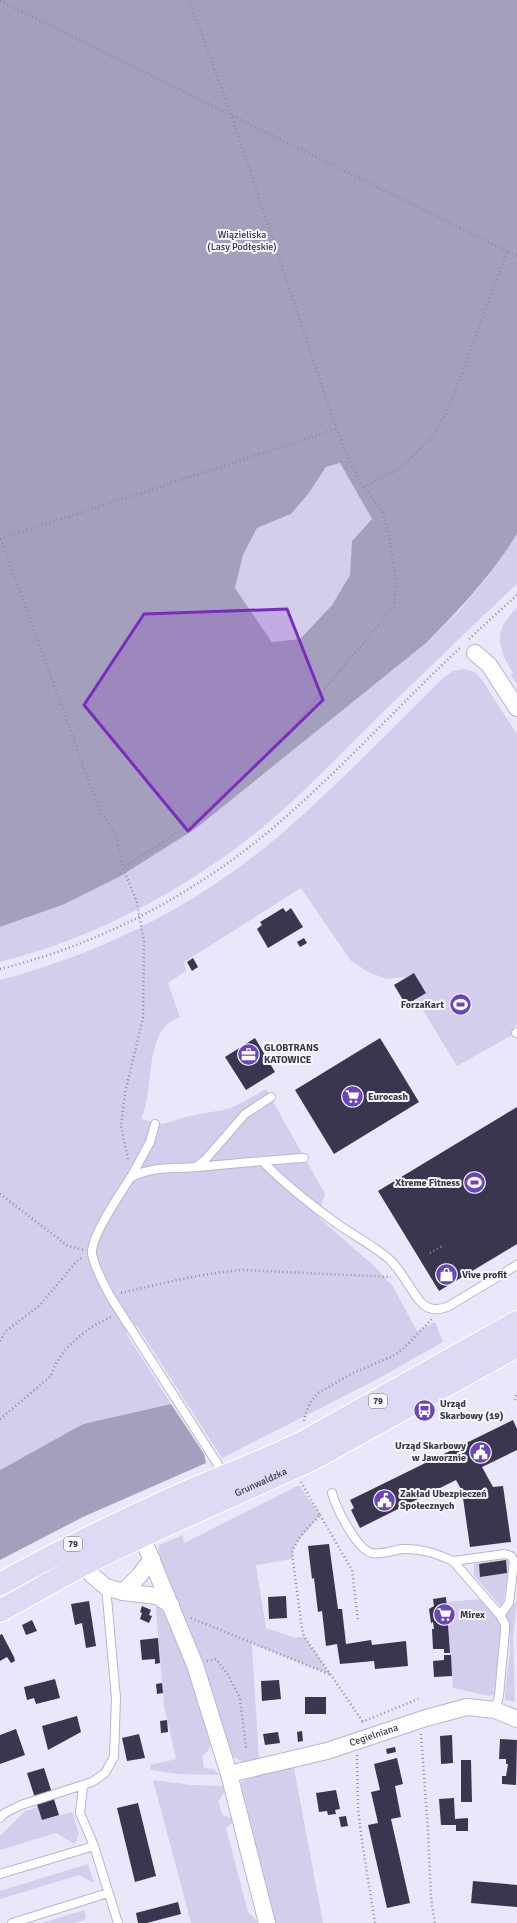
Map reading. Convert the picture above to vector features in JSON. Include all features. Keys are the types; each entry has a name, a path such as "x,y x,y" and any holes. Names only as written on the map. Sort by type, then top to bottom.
{"main road":[{"name":"Grunwaldzka","path":"0,1584 68,1547 133,1516 224,1476 273,1458 517,1322"},
{"name":"Grunwaldzka","path":"0,1611 84,1564 142,1536 313,1459 517,1346"}],"street":[{"path":"475,654 489,665 517,708"},
{"path":"133,1516 195,1665 229,1774 267,1923"},
{"path":"123,1592 139,1576 152,1559"},
{"path":"84,1564 93,1576 106,1587 123,1592 157,1596 171,1605"},
{"name":"Cegielniana","path":"229,1774 326,1751 420,1720 467,1707 495,1710 517,1719"}],"lane":[{"path":"196,1167 205,1160 245,1114 271,1097"},
{"path":"155,1124 150,1142 98,1232 92,1252 97,1271 110,1296 224,1476"},
{"path":"130,1178 152,1169 304,1158"},
{"path":"262,1160 277,1176 328,1217 389,1260 424,1306 431,1310 441,1309 517,1265"},
{"path":"332,1493 334,1503 344,1521 366,1551 374,1554 403,1549 419,1549 440,1555 453,1562 500,1615 505,1624 505,1630 499,1696 495,1710"},
{"path":"453,1562 505,1554 511,1556 514,1561 509,1603 500,1615"},
{"path":"0,1818 5,1813 21,1805 83,1786 105,1773 114,1758 116,1698 106,1587"},
{"path":"83,1786 80,1813 94,1846 118,1923"},
{"path":"0,1874 94,1846"},
{"path":"12,1923 108,1893"}],"path":[{"path":"123,868 193,822 286,738 320,694 394,607 396,582 389,534 382,511 364,487 349,460 336,429 231,114 189,0"},
{"path":"0,1 517,256"},
{"path":"364,487 399,469 433,436 449,408 507,251"},
{"path":"130,1178 121,1126 125,1093 142,1018 144,942 137,902 123,868 116,835 99,808 1,539 336,429"},
{"path":"0,969 40,958 87,941 140,917 208,877 274,827 517,594"},
{"path":"0,1194 68,1246 92,1252"},
{"path":"430,1253 444,1245"},
{"path":"0,1341 6,1331 40,1306 77,1261 92,1252"},
{"path":"110,1296 167,1282 231,1271 404,1278"},
{"path":"303,1425 305,1413 313,1397 351,1374 395,1355 404,1348 441,1309"},
{"path":"0,1418 51,1376 53,1368 67,1348 94,1325 121,1313"},
{"path":"515,1400 517,1394"},
{"path":"300,1480 352,1570 358,1621"},
{"path":"320,1515 294,1546 292,1559 304,1636 363,1722"},
{"path":"190,1618 330,1674"},
{"path":"195,1665 216,1659 228,1675 240,1698 246,1748"},
{"path":"420,1720 431,1898 435,1923"},
{"path":"357,1741 360,1821 374,1923"}],"highlighted area":[{"path":"287,609 323,700 188,831 84,705 144,614"}],"shaded area":[{"path":"340,463 372,519 352,541 350,575 332,605 300,639 272,642 235,588 243,555 257,528 291,514 309,493 326,467"},
{"path":"517,535 517,584 270,821 209,867 143,907 73,939 0,962 0,927 66,904 119,877 195,828 426,643 460,610 486,579"},
{"path":"517,608 517,685 511,675 513,673 504,655 500,639 504,624"},
{"path":"464,669 475,672 482,680 517,734 517,1025 513,1027 516,1033 457,1066 416,999 426,992 414,973 407,977 387,979 370,973 351,961 301,888 184,962 186,971 168,983 180,1017 168,1024 160,1034 155,1047 148,1092 141,1119 163,1124 189,1116 223,1110 236,1106 266,1089 325,1194 318,1217 373,1265 392,1285 417,1331 435,1322 443,1342 372,1382 222,1458 137,1326 126,1333 171,1404 83,1424 0,1470 0,980 39,969 76,956 113,940 149,923 217,883 249,860 301,816 343,777 444,677 453,671"},
{"path":"299,1485 320,1515 294,1546 292,1559 256,1565 266,1628 296,1638 304,1636 330,1674 252,1644 259,1761 246,1763 232,1757 158,1552 159,1545 183,1535 184,1543"},
{"path":"509,1559 502,1608 474,1575 474,1563"},
{"path":"481,1599 501,1624 494,1695 489,1696 453,1688 446,1602"},
{"path":"517,1601 513,1638 515,1702 505,1700 510,1645 510,1634 506,1614"},
{"path":"157,1605 162,1607 172,1620 211,1738 209,1750 202,1756 204,1768 213,1769 220,1775 178,1774 151,1770 150,1765 176,1759 164,1706 156,1609"},
{"path":"294,1768 323,1923 274,1923 238,1788 242,1782 248,1778 263,1772"},
{"path":"153,1780 192,1785 224,1786 224,1793 218,1802 223,1815 231,1818 234,1822 226,1828 248,1912 259,1923 191,1923"},
{"path":"38,1807 42,1820 72,1812 79,1834 76,1842 74,1844 56,1833 0,1850 0,1836 25,1811"},
{"path":"88,1864 94,1883 79,1875 0,1899 0,1891"},
{"path":"84,1910 86,1916 85,1920 74,1923 42,1923"}],"green space":[{"name":"Wiązieliska (Lasy Podłęskie)","path":"0,0 517,0 517,534 486,578 426,643 195,829 119,877 65,904 0,927","holes":["340,463 372,519 352,541 350,575 332,605 300,639 272,642 235,588 243,555 257,528 291,514 309,493 326,467"]},
{"path":"171,1404 204,1454 206,1463 83,1517 0,1560 0,1470 83,1424"}],"building":[{"path":"283,908 286,912 291,908 303,927 268,948 257,929 262,925 260,922"},
{"path":"304,938 307,943 300,947 297,942"},
{"path":"193,958 198,967 192,971 187,962"},
{"path":"414,973 426,993 406,1005 394,985"},
{"path":"255,1038 275,1072 246,1090 225,1057"},
{"path":"380,1038 419,1102 334,1154 295,1090"},
{"path":"517,1107 517,1244 439,1291 378,1191"},
{"path":"513,1420 517,1429 517,1450 482,1467 493,1487 503,1486 511,1542 470,1547 462,1491 456,1480 360,1528 351,1510 354,1508 350,1500"},
{"path":"329,1544 338,1609 342,1609 346,1644 371,1640 372,1645 406,1641 408,1666 375,1669 374,1661 340,1664 337,1644 326,1646 322,1611 318,1612 308,1546"},
{"path":"506,1560 507,1573 480,1577 479,1564"},
{"path":"286,1596 287,1618 269,1619 268,1597"},
{"path":"446,1597 450,1653 444,1653 444,1649 433,1649 432,1629 434,1629 433,1622 431,1623 429,1609 434,1606 433,1599"},
{"path":"89,1601 96,1646 86,1648 82,1623 75,1625 71,1604"},
{"path":"142,1606 151,1610 149,1615 152,1616 149,1623 140,1619"},
{"path":"32,1620 37,1631 26,1635 22,1625"},
{"path":"2,1634 14,1657 15,1661 11,1663 7,1657 0,1661 0,1635"},
{"path":"158,1638 160,1663 155,1664 155,1659 142,1660 140,1640"},
{"path":"444,1655 451,1655 452,1676 434,1677 433,1661 444,1660"},
{"path":"55,1679 60,1698 36,1704 34,1698 27,1700 24,1687"},
{"path":"279,1680 281,1699 262,1701 261,1681"},
{"path":"162,1683 163,1693 157,1694 156,1684"},
{"path":"305,1697 326,1697 326,1714 305,1714"},
{"path":"77,1716 81,1732 48,1750 42,1726"},
{"path":"167,1720 168,1732 161,1733 160,1721"},
{"path":"16,1729 25,1755 0,1764 0,1735"},
{"path":"302,1731 303,1741 298,1742 297,1732"},
{"path":"278,1732 280,1743 265,1745 263,1734"},
{"path":"139,1734 145,1758 127,1761 122,1738"},
{"path":"452,1735 453,1763 441,1764 440,1736"},
{"path":"500,1739 517,1740 516,1785 502,1784 502,1776 506,1776 508,1764 506,1764 506,1759 499,1759"},
{"path":"395,1747 396,1752 387,1754 386,1749"},
{"path":"397,1758 403,1784 395,1786 401,1817 391,1819 410,1903 387,1908 368,1825 378,1823 371,1792 380,1790 374,1764"},
{"path":"461,1760 471,1760 472,1802 461,1802"},
{"path":"44,1768 59,1815 42,1820 27,1773"},
{"path":"336,1790 340,1809 335,1810 336,1814 328,1815 327,1811 319,1812 316,1793"},
{"path":"454,1798 455,1819 468,1818 468,1831 456,1831 456,1825 441,1825 439,1799"},
{"path":"138,1803 156,1876 135,1882 117,1808"},
{"path":"346,1816 348,1826 341,1827 339,1817"},
{"path":"473,1881 517,1885 517,1907 471,1903"},
{"path":"178,1902 181,1914 147,1923 138,1923 136,1913"}],"place":[{"name":"ForzaKart","path":"460,1005"},
{"name":"GLOBTRANS KATOWICE","path":"249,1054"},
{"name":"Eurocash","path":"352,1097"},
{"name":"Xtreme Fitness","path":"475,1183"},
{"name":"Vive profit","path":"447,1275"},
{"name":"Urząd Skarbowy (19)","path":"424,1410"},
{"name":"Urząd Skarbowy w Jaworznie","path":"481,1452"},
{"name":"Zakład Ubezpieczeń Społecznych","path":"384,1500"},
{"name":"Mirex","path":"445,1615"}]}
